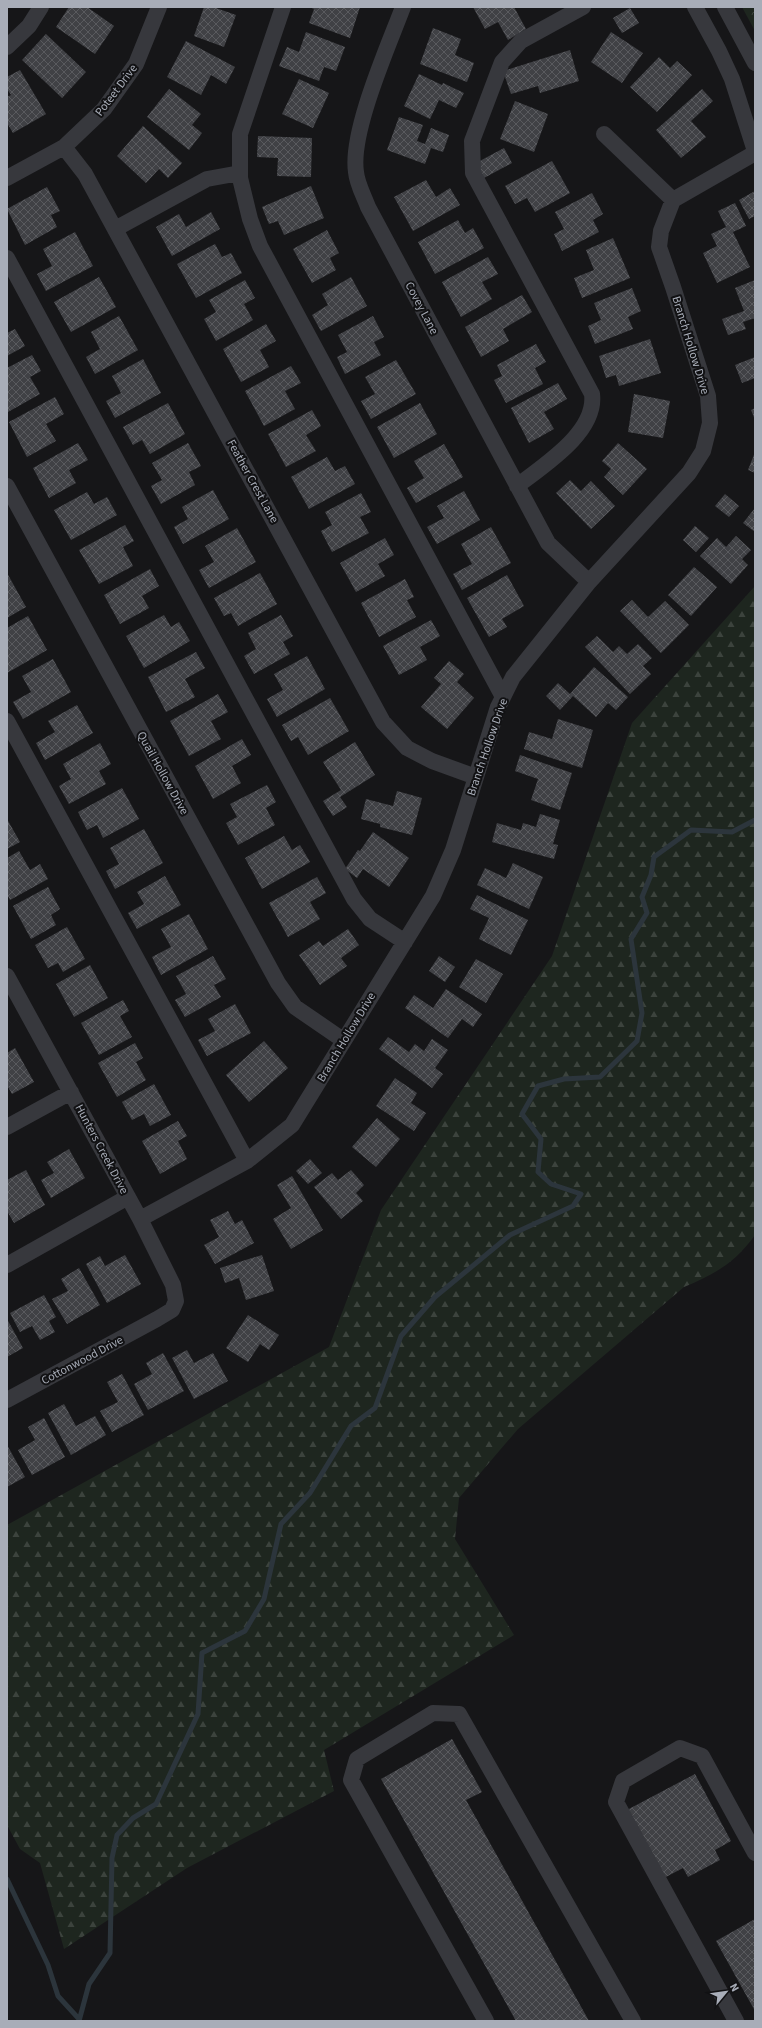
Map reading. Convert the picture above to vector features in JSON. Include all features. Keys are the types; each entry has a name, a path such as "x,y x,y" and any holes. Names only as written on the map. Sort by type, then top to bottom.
{"street":[{"path":"7,47 29,26 41,7"},
{"name":"Poteet Drive","path":"7,178 64,147 104,109 136,64 159,7"},
{"path":"283,7 240,134 240,173 250,220 260,246 503,698"},
{"name":"Covey Lane","path":"403,7 357,140 356,172 368,207 548,543 589,582"},
{"path":"517,486 559,453 582,430 591,412 593,401 592,394 473,173 472,141 502,62 508,54 521,41 583,7"},
{"path":"604,134 673,200 755,152 732,79 719,51 695,7"},
{"path":"724,7 755,63"},
{"name":"Feather Crest Lane","path":"64,147 85,174 383,722 407,748 432,761 476,777"},
{"path":"115,229 207,179 240,173"},
{"name":"Branch Hollow Drive","path":"140,1219 247,1162 292,1125 433,896 453,850 498,707 513,677 589,582 689,473 703,451 710,424 708,396 674,287 658,247 661,231 673,200"},
{"path":"7,258 354,899 370,919 405,942"},
{"name":"Quail Hollow Drive","path":"7,486 278,983 296,1007 343,1040"},
{"path":"7,720 247,1162"},
{"name":"Hunters Creek Drive","path":"7,976 13,1001 70,1092 140,1219 173,1285 176,1301 172,1310 157,1319"},
{"path":"7,1127 70,1092"},
{"path":"7,1265 128,1197"},
{"name":"Cottonwood Drive","path":"7,1400 157,1319"},
{"path":"486,2021 351,1780 357,1759 433,1713 460,1714 633,2021"},
{"path":"736,2021 616,1802 623,1781 680,1748 702,1756 755,1853"}],"green space":[{"path":"742,7 755,7 755,31"},
{"path":"755,586 755,1235 740,1253 724,1267 684,1287 518,1429 459,1498 455,1539 514,1635 324,1750 334,1791 187,1868 64,1949 40,1863 20,1849 7,1825 7,1525 329,1347 381,1210 552,956 632,723"}],"building":[{"path":"69,7 87,7 114,26 95,54 56,27"},
{"path":"204,7 213,7 236,15 224,47 194,36"},
{"path":"310,7 360,7 350,38 309,23 314,9"},
{"path":"473,7 514,7 526,29 508,40 498,22 485,29"},
{"path":"630,8 639,23 622,33 613,18"},
{"path":"433,28 461,39 455,55 474,63 467,82 420,64"},
{"path":"306,32 345,47 336,71 324,67 319,81 279,66 287,47 299,52"},
{"path":"611,32 643,53 622,83 591,62"},
{"path":"46,34 86,72 62,98 22,60"},
{"path":"186,41 235,67 226,84 211,75 201,95 167,77"},
{"path":"570,50 579,81 540,93 538,86 511,94 503,71"},
{"path":"659,57 670,68 677,61 692,75 657,112 630,87"},
{"path":"20,70 46,114 13,133 7,123 7,97 11,95 7,89 7,77"},
{"path":"419,74 464,93 456,108 439,100 430,119 404,106"},
{"path":"299,79 329,93 313,128 282,114"},
{"path":"169,89 201,114 192,125 202,133 189,150 147,117"},
{"path":"702,89 713,101 691,121 706,137 681,158 656,130"},
{"path":"515,101 548,114 534,152 500,139"},
{"path":"399,117 423,125 417,141 425,144 431,128 449,135 443,152 431,148 425,164 387,150"},
{"path":"143,126 182,163 168,178 159,169 146,183 117,156"},
{"path":"258,136 312,138 311,177 277,176 278,158 257,157"},
{"path":"504,148 512,163 484,178 476,163"},
{"path":"552,161 570,193 535,212 527,198 515,204 505,186"},
{"path":"426,180 436,197 450,188 460,205 413,231 394,197"},
{"path":"311,186 324,218 284,235 278,221 269,224 262,207"},
{"path":"47,187 60,211 51,215 57,227 25,245 7,209"},
{"path":"755,191 755,216 749,219 739,200"},
{"path":"592,193 603,214 593,220 599,232 562,251 554,234 564,229 555,212"},
{"path":"735,203 746,226 733,232 750,267 717,283 703,253 717,246 711,234 726,227 718,211"},
{"path":"211,212 220,229 172,256 156,227 179,214 186,227"},
{"path":"458,220 465,233 473,228 484,248 435,274 418,242"},
{"path":"327,230 339,253 330,258 336,270 312,283 293,249"},
{"path":"75,232 93,266 46,291 37,274 52,266 43,249"},
{"path":"613,238 630,278 582,298 574,278 594,270 586,250"},
{"path":"215,244 222,257 231,253 242,273 196,298 177,264"},
{"path":"488,257 498,274 482,282 492,299 461,317 442,282"},
{"path":"99,277 116,307 71,332 54,302"},
{"path":"351,277 367,306 321,331 312,315 328,305 322,294"},
{"path":"245,280 255,298 244,304 253,320 216,341 204,319 216,312 209,300"},
{"path":"755,280 755,318 743,322 746,329 728,335 722,319 744,311 735,288"},
{"path":"632,288 641,311 628,317 633,329 595,344 588,326 601,320 594,303"},
{"path":"522,295 532,312 503,329 509,341 481,357 465,327"},
{"path":"119,316 138,350 95,374 86,357 100,349 91,332"},
{"path":"373,316 384,337 374,342 381,355 345,374 337,357 347,352 338,335"},
{"path":"266,324 276,341 260,350 269,367 241,382 223,349"},
{"path":"15,329 25,346 7,356 7,333"},
{"path":"650,339 661,373 619,386 616,375 606,378 599,356"},
{"path":"536,344 546,362 535,368 543,384 506,403 494,380 502,376 497,365"},
{"path":"32,355 41,371 30,377 40,394 8,412 7,368"},
{"path":"755,357 755,378 742,383 735,365"},
{"path":"143,359 161,393 115,418 106,401 121,393 112,376"},
{"path":"396,360 416,394 371,419 361,401 375,394 365,377"},
{"path":"291,366 301,383 285,391 295,409 264,426 245,391"},
{"path":"558,383 567,399 544,412 554,429 529,443 511,408"},
{"path":"634,394 670,401 663,438 628,432"},
{"path":"55,397 64,414 46,424 56,441 27,457 9,422"},
{"path":"168,403 185,434 150,454 142,440 133,445 123,427"},
{"path":"420,403 437,434 394,458 377,427"},
{"path":"755,408 755,420 751,410"},
{"path":"312,410 321,426 306,435 316,451 286,467 268,434"},
{"path":"78,443 88,460 69,470 76,483 49,498 33,468"},
{"path":"188,443 201,466 189,472 195,485 161,504 151,486 162,480 152,463"},
{"path":"618,443 647,469 623,495 604,477 611,469 602,461"},
{"path":"444,444 463,477 416,503 407,488 424,478 414,461"},
{"path":"755,452 755,473 748,470"},
{"path":"327,457 335,471 345,466 355,484 309,509 291,477"},
{"path":"570,480 581,491 591,481 615,506 591,529 556,493"},
{"path":"213,490 229,519 183,544 174,527 188,519 182,507"},
{"path":"464,491 480,520 437,544 427,527 444,518 437,506"},
{"path":"87,492 94,504 107,497 117,515 71,540 54,510"},
{"path":"361,493 371,512 360,517 369,533 332,552 321,531 332,525 325,512"},
{"path":"725,494 739,506 729,517 715,506"},
{"path":"755,508 755,532 743,523"},
{"path":"125,525 134,541 123,547 133,566 99,584 79,550"},
{"path":"695,526 709,538 696,552 683,540"},
{"path":"491,527 511,563 462,590 453,574 472,564 461,544"},
{"path":"237,528 256,562 209,588 199,570 214,562 205,546"},
{"path":"736,536 751,550 742,559 748,565 731,584 700,556 717,538 726,547"},
{"path":"385,538 394,555 378,564 385,576 356,592 340,563"},
{"path":"694,567 717,587 691,616 668,595"},
{"path":"150,569 159,586 142,596 149,608 120,624 104,595"},
{"path":"7,573 26,607 7,618"},
{"path":"260,573 277,604 238,626 231,613 224,616 214,598"},
{"path":"507,575 524,606 502,619 507,627 489,637 467,598"},
{"path":"405,579 414,597 407,600 416,617 379,637 361,603"},
{"path":"632,600 648,617 665,601 689,625 661,653 620,611"},
{"path":"164,615 171,627 179,622 190,641 144,668 126,636"},
{"path":"281,615 293,636 283,642 290,654 254,674 244,656 256,649 248,633"},
{"path":"28,616 47,650 7,673 7,628"},
{"path":"431,620 440,636 420,647 427,660 399,675 383,646"},
{"path":"597,636 613,652 619,646 627,654 638,644 652,658 643,666 651,674 630,694 585,647"},
{"path":"196,652 205,668 185,679 195,697 166,712 148,677"},
{"path":"307,656 325,689 277,717 267,699 283,690 274,674"},
{"path":"53,659 71,692 23,719 13,702 31,692 22,676"},
{"path":"449,661 464,674 457,682 474,698 447,729 421,707 441,684 434,678"},
{"path":"594,667 628,697 616,710 608,703 596,717 573,696 560,710 546,696 558,683 570,694"},
{"path":"218,694 228,712 211,721 221,739 189,756 170,721"},
{"path":"330,698 349,731 308,755 298,737 291,741 282,725"},
{"path":"77,705 93,733 45,760 36,743 55,732 48,721"},
{"path":"558,719 593,730 582,768 524,749 529,732 552,739"},
{"path":"242,739 251,755 232,766 241,783 213,799 195,766"},
{"path":"355,742 375,775 340,797 347,807 333,816 323,801 341,790 323,762"},
{"path":"100,743 111,764 99,771 106,784 69,804 59,786 71,779 63,764"},
{"path":"520,755 572,773 560,810 531,800 538,779 515,771"},
{"path":"267,785 276,802 266,808 275,825 238,845 226,823 237,817 230,804"},
{"path":"122,788 139,819 103,838 97,825 87,830 78,812"},
{"path":"397,791 422,798 412,835 380,827 380,824 361,819 366,799 393,806"},
{"path":"540,814 560,820 553,844 558,845 554,859 492,842 497,823 521,830 523,823 536,827"},
{"path":"7,819 20,842 7,849"},
{"path":"144,829 163,863 115,889 106,871 119,864 110,848"},
{"path":"373,832 409,858 389,887 363,869 357,878 345,869"},
{"path":"284,836 292,850 300,845 310,862 262,889 245,858"},
{"path":"19,851 30,870 40,864 48,879 10,900 7,894 7,858"},
{"path":"513,863 543,877 529,909 477,885 485,868 506,878"},
{"path":"165,876 181,905 137,929 128,913 144,904 137,892"},
{"path":"317,877 326,893 310,902 320,919 288,937 269,903"},
{"path":"48,887 60,909 51,915 56,925 31,939 13,906"},
{"path":"477,895 528,920 511,955 479,939 489,918 470,909"},
{"path":"189,914 208,949 161,975 152,957 171,947 161,929"},
{"path":"67,927 85,959 63,972 58,963 48,968 35,945"},
{"path":"348,929 359,945 341,958 347,966 320,985 299,955 319,941 323,946"},
{"path":"213,956 226,979 214,985 221,997 185,1017 175,1000 186,994 176,976"},
{"path":"439,956 455,967 445,982 429,971"},
{"path":"476,959 503,974 486,1003 459,987"},
{"path":"90,965 108,998 74,1017 56,984"},
{"path":"446,989 482,1014 473,1027 462,1019 448,1038 405,1008 414,995 433,1008"},
{"path":"123,1000 129,1011 120,1016 132,1037 99,1055 81,1023"},
{"path":"235,1004 251,1033 207,1056 198,1040 215,1031 208,1019"},
{"path":"388,1037 409,1052 415,1044 424,1051 432,1039 448,1050 435,1068 443,1074 432,1088 379,1049"},
{"path":"264,1041 288,1068 249,1102 226,1075"},
{"path":"135,1043 143,1058 136,1062 146,1080 117,1097 98,1063"},
{"path":"15,1048 34,1082 12,1094 7,1085 7,1053"},
{"path":"395,1078 417,1093 411,1103 426,1113 414,1131 376,1106"},
{"path":"154,1084 171,1115 150,1126 144,1114 132,1120 122,1102"},
{"path":"377,1118 400,1139 376,1167 352,1147"},
{"path":"178,1121 187,1136 178,1141 187,1159 160,1174 142,1141"},
{"path":"69,1149 85,1178 51,1198 41,1180 54,1173 47,1162"},
{"path":"310,1159 322,1173 308,1184 296,1171"},
{"path":"26,1170 45,1205 14,1223 7,1211 7,1180"},
{"path":"351,1170 364,1185 356,1193 363,1201 341,1219 314,1187 332,1173 338,1180"},
{"path":"292,1176 323,1230 291,1249 273,1219 291,1208 277,1185"},
{"path":"228,1211 235,1224 242,1220 254,1243 215,1264 204,1245 219,1237 210,1220"},
{"path":"125,1255 141,1284 107,1303 86,1264 100,1256 105,1266"},
{"path":"262,1255 274,1291 246,1300 239,1278 225,1283 220,1268"},
{"path":"79,1268 100,1305 67,1324 52,1299 68,1291 61,1279"},
{"path":"44,1295 56,1317 49,1321 55,1332 40,1340 32,1326 20,1332 10,1313"},
{"path":"248,1315 279,1335 269,1350 260,1344 248,1362 226,1348"},
{"path":"7,1319 23,1348 7,1357"},
{"path":"187,1350 194,1363 213,1353 228,1381 194,1399 172,1358"},
{"path":"163,1353 184,1391 148,1410 134,1384 152,1374 146,1363"},
{"path":"122,1374 144,1415 112,1432 100,1411 118,1402 107,1382"},
{"path":"64,1404 76,1426 95,1416 106,1435 71,1455 48,1413"},
{"path":"44,1418 65,1457 32,1475 18,1450 35,1440 28,1427"},
{"path":"7,1445 25,1477 7,1487"},
{"path":"452,1739 482,1792 466,1800 589,2021 516,2021 381,1779"},
{"path":"695,1774 731,1841 715,1850 720,1860 688,1877 683,1868 664,1878 627,1810"},
{"path":"755,1919 755,2011 716,1941"}],"waterway":[{"path":"79,2021 89,1984 110,1953 112,1858 117,1835 133,1818 156,1804 198,1714 202,1653 245,1631 264,1599 281,1524 310,1493 351,1426 375,1408 401,1336 435,1297 510,1235 573,1206 581,1194 551,1184 538,1172 541,1139 522,1114 538,1086 564,1079 600,1077 637,1041 642,1013 631,939 647,913 642,897 651,875 654,857 691,830 732,832 755,820"},
{"path":"7,1879 48,1965 58,1996 79,2019"}]}
